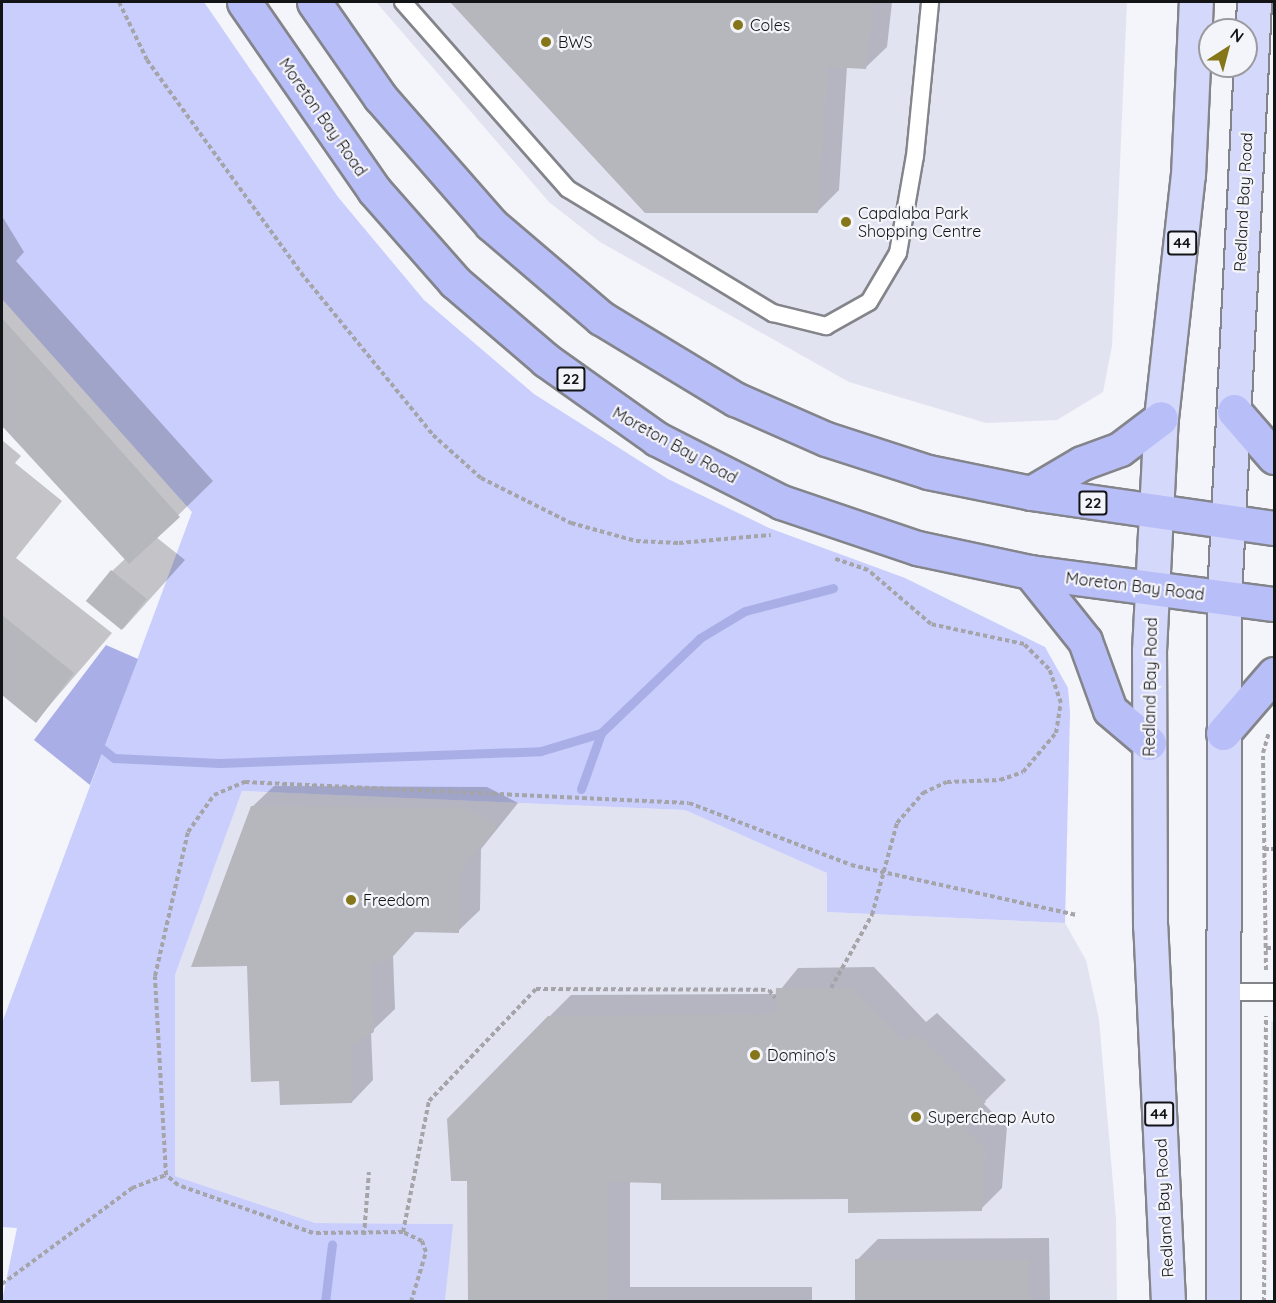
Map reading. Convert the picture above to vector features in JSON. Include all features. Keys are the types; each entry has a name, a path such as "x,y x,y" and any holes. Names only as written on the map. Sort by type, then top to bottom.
{"highway":[{"name":"Moreton Bay Road","path":"244,2 330,130 416,240 498,321 605,406 781,502 917,548 1030,572 1275,604"},
{"name":"22","path":"314,2 426,155 491,224 601,318 694,377 782,421 928,472 1031,493 1275,528"},
{"path":"1234,411 1275,457"},
{"path":"1031,493 1082,463 1120,449 1161,418"},
{"path":"1030,572 1085,641 1110,710 1149,743"},
{"path":"1223,733 1275,674"}],"main road":[{"name":"Redland Bay Road","path":"1168,1302 1150,926 1149,743 1152,589 1161,418 1187,186 1196,2"},
{"name":"Redland Bay Road","path":"1223,1302 1224,597 1254,2"}],"lane":[{"path":"403,2 568,189 773,312 826,327 869,302 897,253 915,156 930,2"},
{"path":"1223,992 1270,992"}],"path":[{"path":"119,2 147,60 294,264 433,435 481,478 571,523 636,541 781,539"},
{"path":"825,554 868,570 931,624 1024,644 1049,669 1061,704 1056,733 1023,772 1000,780 946,782 923,793 897,823 872,915 831,988"},
{"path":"1264,1302 1270,992 1266,948 1263,753 1275,721"},
{"path":"411,1302 426,1252 422,1241 403,1232 364,1235 313,1233 178,1185 166,1175 155,976 188,832 214,795 245,783 689,803 883,873 1077,915"},
{"path":"1264,849 1275,849"},
{"path":"1266,948 1275,948"},
{"path":"403,1232 429,1101 536,989 769,990 775,998"},
{"path":"364,1235 369,1172"},
{"path":"2,1284 132,1188 166,1175"}],"shaded area":[{"path":"2,2 204,2 338,197 424,300 534,394 668,479 769,528 905,578 1045,647 1068,688 1070,712 1065,923 827,912 827,873 685,810 242,791 175,975 175,1176 315,1223 453,1224 445,1301 2,1301 17,1228 2,1227 2,1023 192,512 2,299"},
{"name":"Capalaba Park Shopping Centre","path":"376,2 1127,2 1112,346 1103,392 1057,420 986,423 849,382 600,242 549,202"},
{"path":"106,645 138,659 90,785 34,740"},
{"path":"242,791 685,810 827,873 828,912 1065,923 1086,960 1099,1019 1116,1219 1117,1301 445,1301 452,1224 315,1223 175,1176 175,975"},
{"path":"1271,1021 1274,1021 1274,1301"}],"building":[{"path":"450,2 874,2 866,69 828,67 818,213 645,213"},
{"path":"2,318 180,517 129,564 2,426"},
{"path":"111,570 147,599 122,630 86,601"},
{"path":"2,615 74,673 36,723 2,695"},
{"path":"251,806 465,808 498,824 460,872 459,933 414,932 388,962 372,963 374,1032 351,1046 352,1103 280,1105 279,1081 251,1082 247,966 191,967"},
{"path":"776,988 853,988 904,1042 916,1033 986,1102 961,1123 986,1149 982,1211 848,1213 848,1199 661,1200 661,1183 609,1182 609,1302 468,1302 467,1181 451,1181 447,1119 548,1016 775,1014"},
{"path":"855,1259 1029,1259 1029,1302 855,1302"}],"waterway":[{"path":"581,789 601,733 700,638 745,611 833,588"},
{"path":"94,742 114,758 219,763 541,751 601,733"},
{"path":"325,1302 332,1244"}],"place":[{"name":"Coles","path":"738,25"},
{"name":"BWS","path":"546,42"},
{"name":"Capalaba Park Shopping Centre","path":"846,222"},
{"name":"Freedom","path":"351,900"},
{"name":"Domino's","path":"755,1055"},
{"name":"Supercheap Auto","path":"916,1117"}]}
